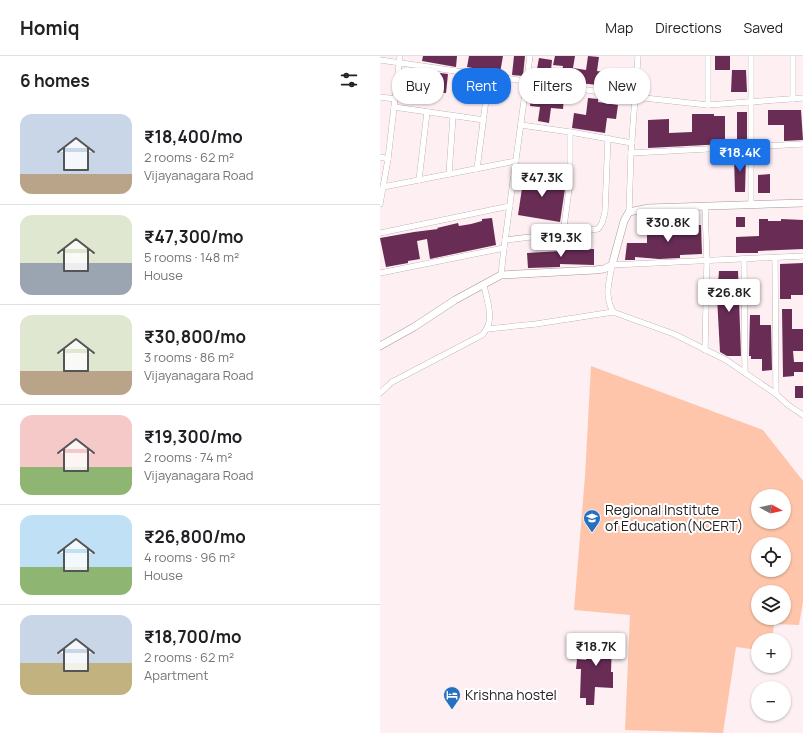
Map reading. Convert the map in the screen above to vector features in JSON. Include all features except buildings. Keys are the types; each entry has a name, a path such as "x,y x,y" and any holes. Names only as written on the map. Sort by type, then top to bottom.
{"street":[{"path":"399,68 400,56"},
{"path":"528,68 530,56"},
{"path":"637,68 638,56"},
{"path":"708,56 708,105"},
{"path":"751,56 751,204"},
{"path":"793,56 793,98"},
{"path":"380,60 452,71"},
{"path":"380,97 392,99"},
{"path":"650,99 708,105 803,98"},
{"path":"380,204 388,159 394,104"},
{"path":"477,168 486,104"},
{"path":"501,276 523,104"},
{"path":"613,312 607,294 612,265 624,221 629,212 631,153 635,104"},
{"path":"394,107 484,120"},
{"path":"419,180 427,112"},
{"path":"449,174 454,116"},
{"path":"521,125 632,143"},
{"path":"563,234 570,182 570,132"},
{"path":"505,240 598,229 602,223 607,190 608,138"},
{"path":"631,153 803,144"},
{"path":"380,158 388,159"},
{"path":"383,187 516,161"},
{"path":"629,212 648,208 803,203"},
{"path":"380,233 510,206"},
{"path":"705,206 707,261 705,350"},
{"path":"380,273 504,248"},
{"path":"380,346 414,327 455,300 501,276 595,270 604,269 612,265 803,256"},
{"path":"775,258 776,394"},
{"path":"744,259 744,372"},
{"path":"380,393 392,382 482,335 488,329 491,319 484,285"},
{"path":"488,329 536,324 613,312 674,334 726,360 776,394 788,405 803,415"}],"shaded area":[{"path":"591,366 763,430 803,481 803,602 799,625 791,625 791,585 751,585 751,625 774,625 773,633 751,633 751,649 736,647 723,733 625,730 630,615 574,610 585,476"}],"place":[{"name":"Regional Institute of Education(NCERT)","path":"592,533"},
{"name":"Krishna hostel","path":"452,710"}]}
